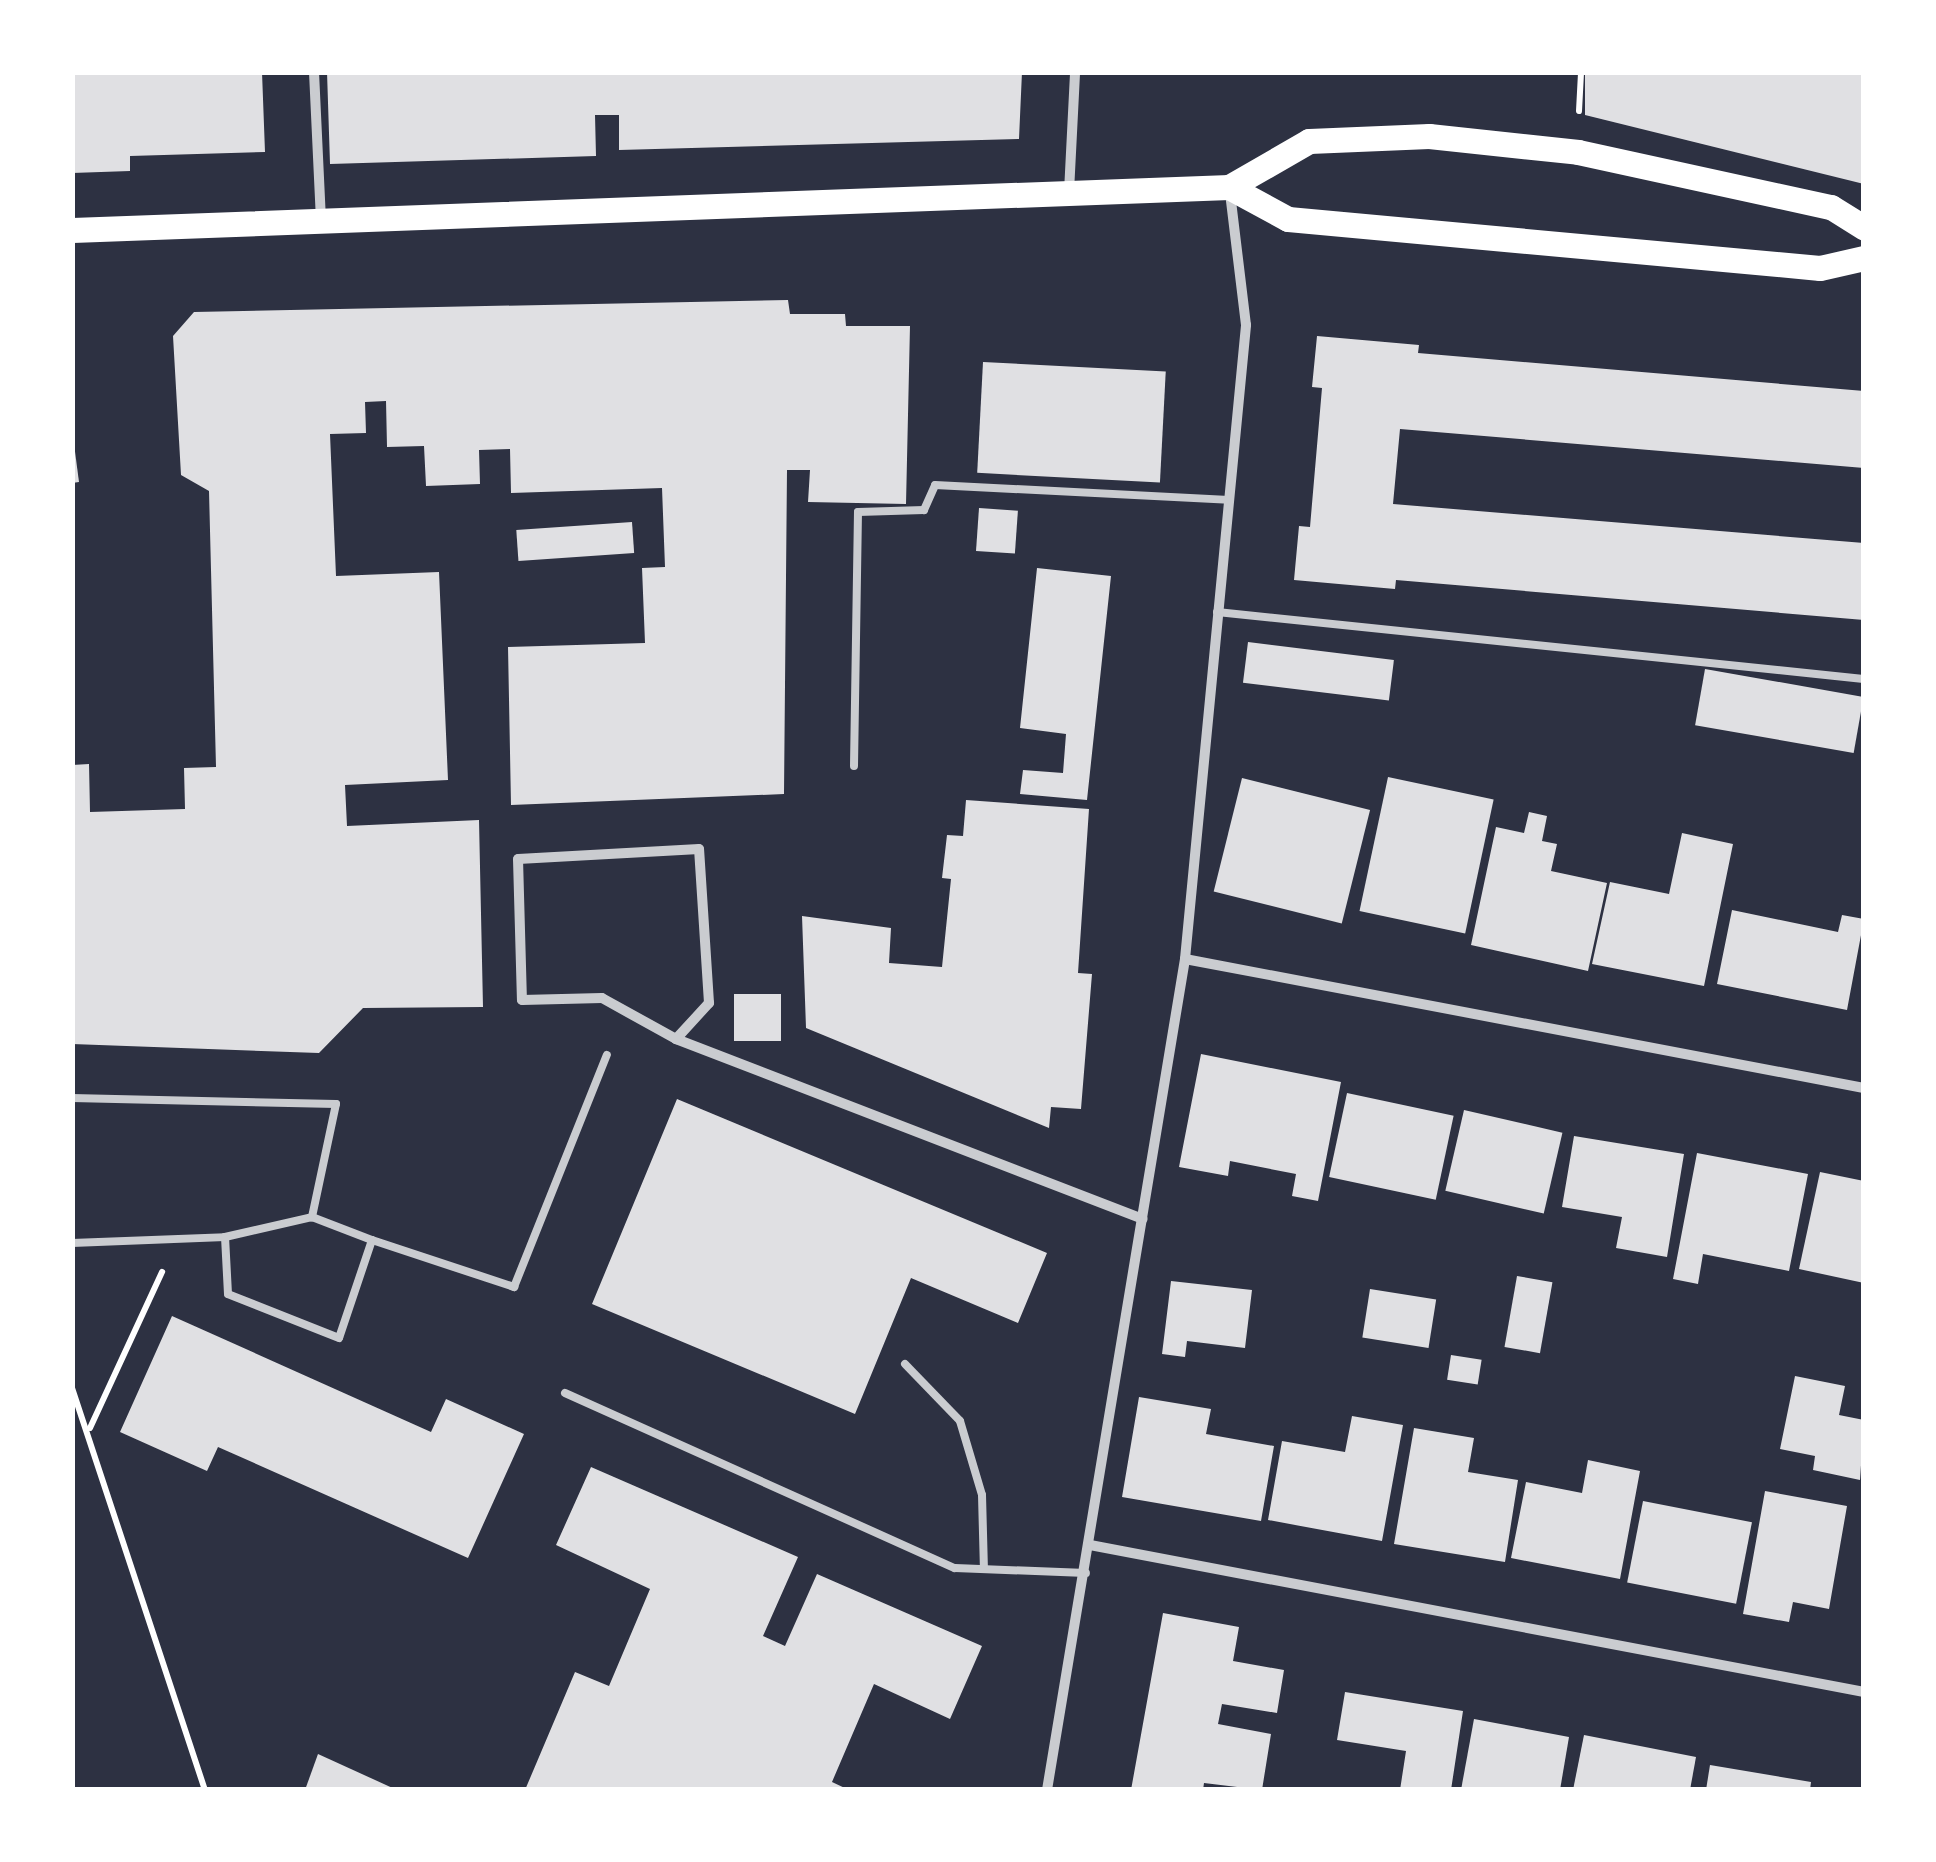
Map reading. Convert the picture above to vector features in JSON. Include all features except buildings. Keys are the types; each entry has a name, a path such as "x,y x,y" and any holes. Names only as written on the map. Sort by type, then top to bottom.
{"main road":[{"path":"72,230 1229,187 1308,140 1429,136 1578,152 1830,207 1864,228"},
{"path":"1229,187 1288,219 1820,268 1864,258"}],"street":[{"path":"314,72 321,223"},
{"path":"1068,193 1075,72"},
{"path":"1046,1790 1086,1573 1185,959 1246,325 1229,187"},
{"path":"676,1039 709,1003 700,849 518,859 522,1000 602,998 676,1039 1144,1219"},
{"path":"1185,959 1864,1088"},
{"path":"1090,1545 1864,1692"}],"lane":[{"path":"854,766 858,512 924,510 934,485 1229,500"},
{"path":"1217,612 1864,680"},
{"path":"72,1244 225,1238 312,1217 514,1287 607,1055"},
{"path":"72,1098 336,1104 312,1217"},
{"path":"225,1238 228,1294 339,1338 372,1240"},
{"path":"905,1364 960,1421 982,1495 984,1569"},
{"path":"565,1394 955,1568 1086,1573"}],"path":[{"path":"177,1240 85,1442 94,1446 205,1790"},
{"path":"72,1388 90,1430"}]}
